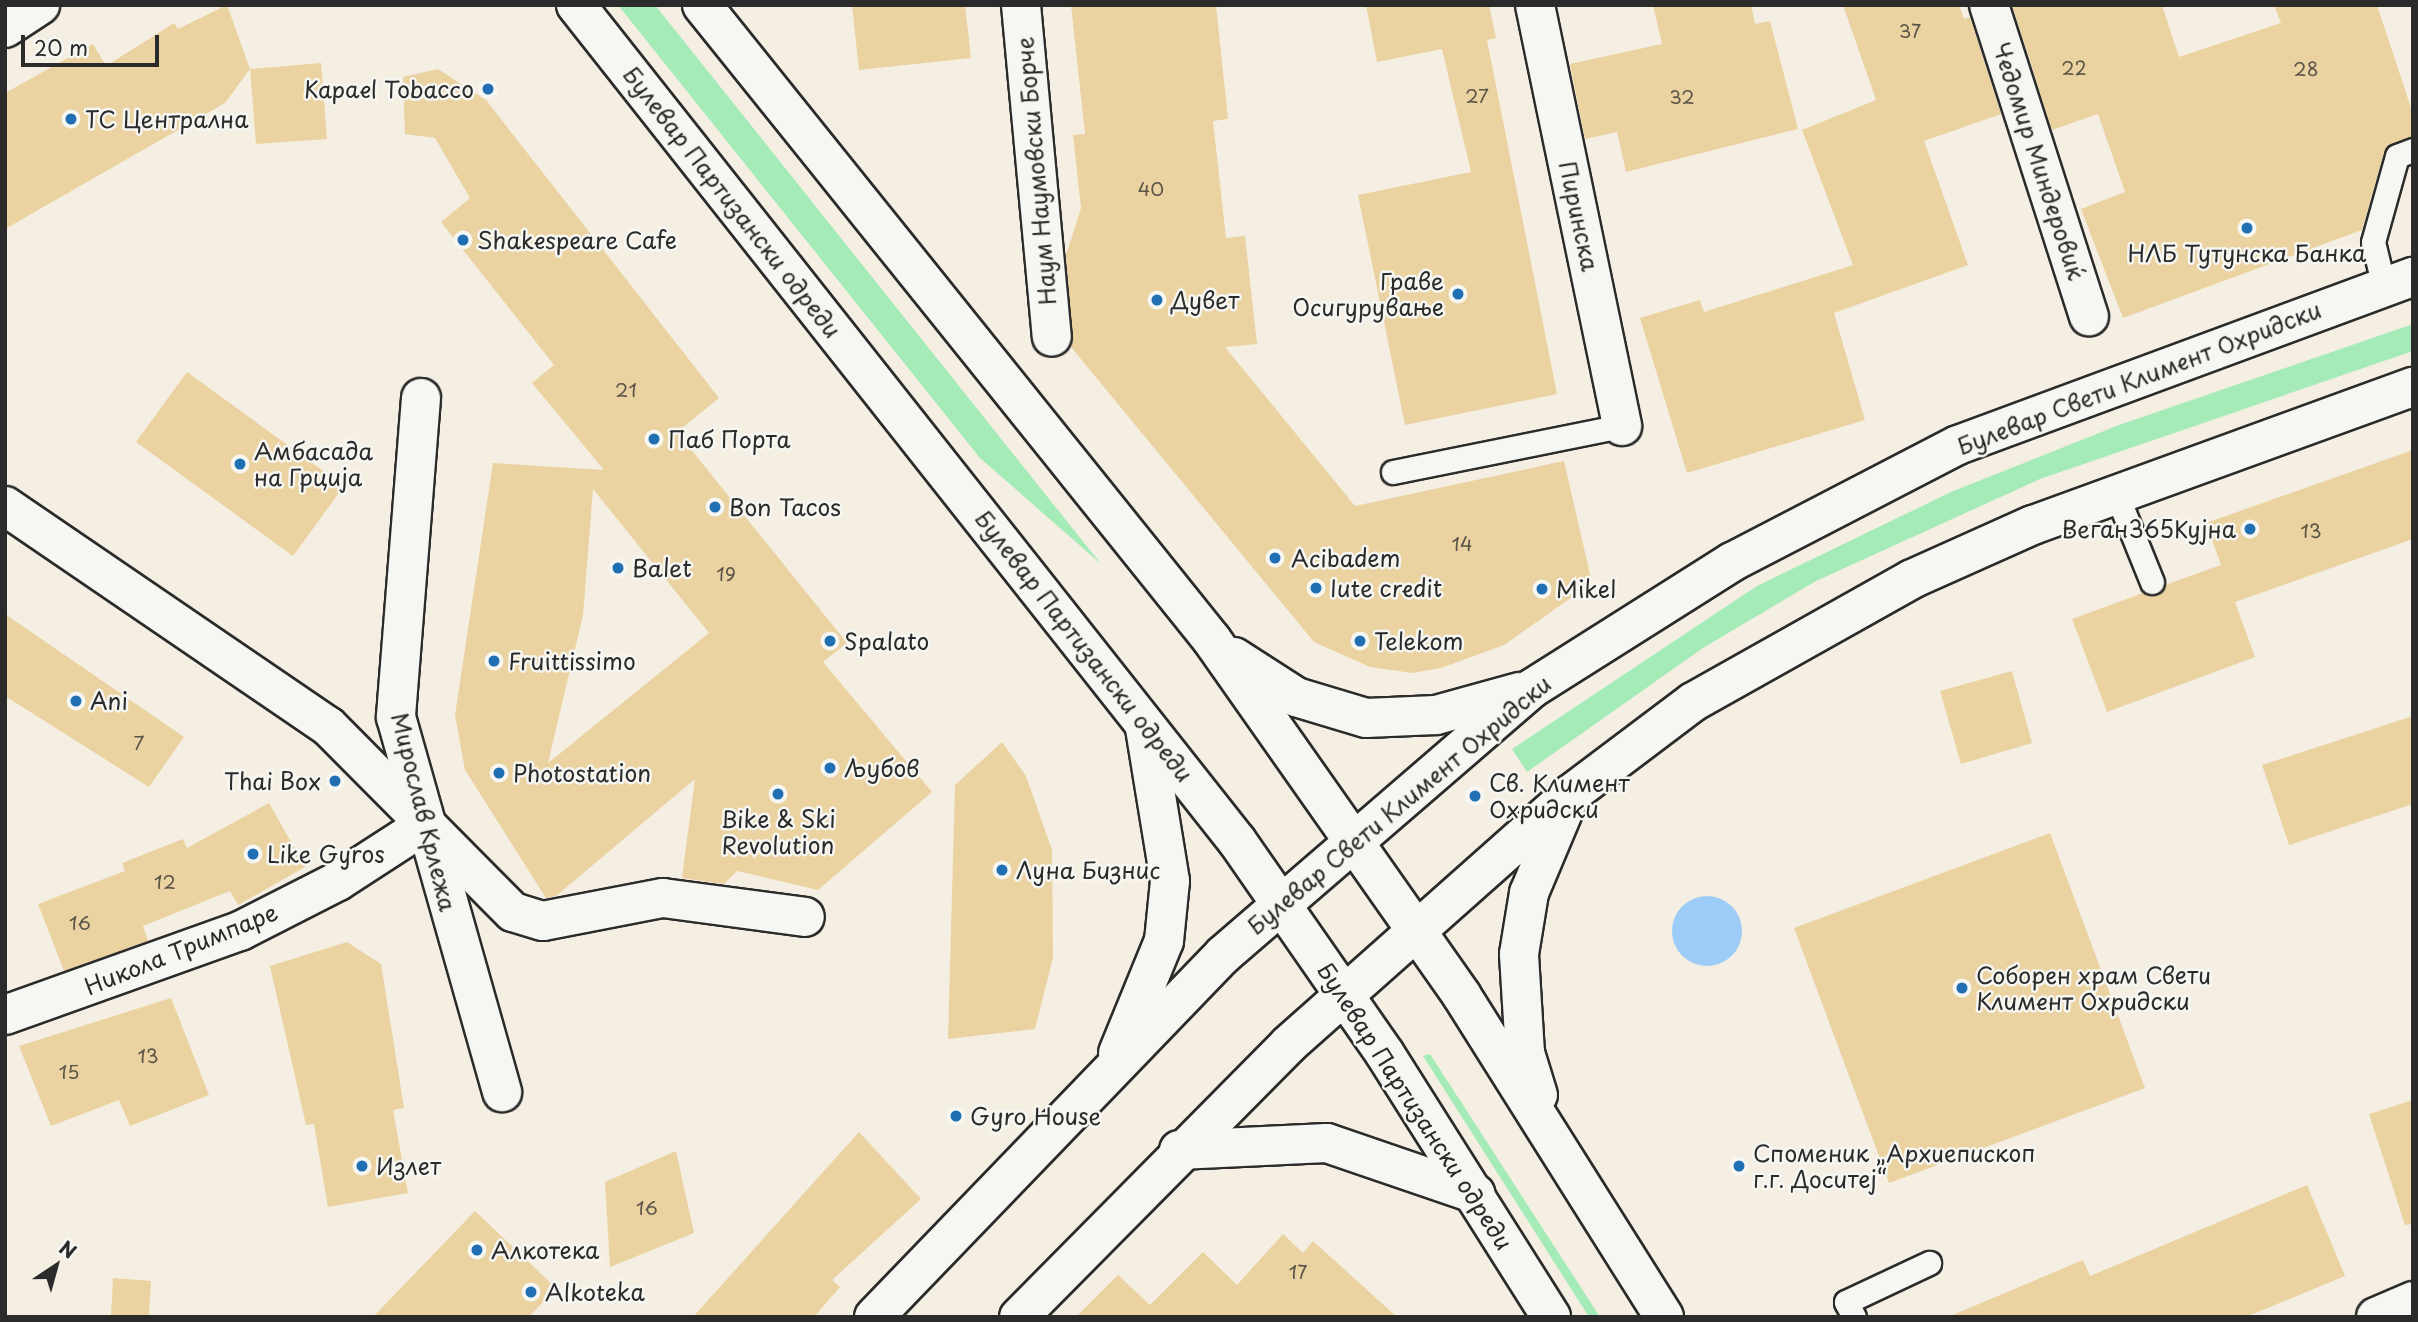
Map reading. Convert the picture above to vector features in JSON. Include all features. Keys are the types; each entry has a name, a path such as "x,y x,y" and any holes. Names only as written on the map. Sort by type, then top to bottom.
{"street":[{"path":"5,28 40,5"},
{"name":"Булевар Партизански одреди","path":"576,5 1144,723 1280,901 1476,1194 1551,1317"},
{"path":"702,5 1212,640 1416,931 1550,1133 1664,1317"},
{"name":"Наум Наумовски Борче","path":"1021,5 1052,337"},
{"name":"Пиринска","path":"1535,5 1622,426"},
{"name":"Чедомир Миндеровиќ","path":"1989,5 2089,316"},
{"name":"Булевар Свети Климент Охридски","path":"874,1317 1110,1070 1280,901 1531,689 1732,562 1958,445 2398,282"},
{"path":"1019,1317 1179,1150 1344,994 1571,794 1693,702 1783,649 1912,579 2116,493 2413,387"},
{"name":"Мирослав Крлежа","path":"421,398 396,718 423,827 502,1093"},
{"path":"5,506 328,726 423,827 513,912 543,921 663,898 805,917"},
{"path":"1212,640 1296,697 1346,715 1412,719 1531,689"},
{"path":"1110,1070 1164,941 1170,881 1144,723"},
{"path":"1550,1133 1525,1054 1519,954 1529,893 1571,794"},
{"name":"Никола Тримпаре","path":"5,1015 240,931 338,881 423,827"},
{"path":"1179,1150 1327,1143 1476,1194"}],"lane":[{"path":"2398,282 2372,242 2397,156 2413,150"},
{"path":"1392,472 1622,426"},
{"path":"2116,493 2152,582"},
{"path":"1854,1317 1846,1302 1929,1263"}],"green space":[{"path":"618,5 655,5 1101,564 980,458"},
{"path":"2413,324 2413,351 2040,479 1816,581 1703,648 1527,772 1512,749 1757,586 1951,492 2119,425"},
{"path":"1430,1054 1600,1317 1589,1317 1423,1056"}],"water":[{"path":"1707,896 1726,902 1736,912 1742,931 1736,950 1726,960 1707,966 1688,960 1678,950 1672,931 1678,912 1688,902"}],"building":[{"path":"227,5 250,69 225,103 5,229 5,93 93,44 106,66 174,23 178,29"},
{"path":"852,5 965,5 971,58 859,70"},
{"path":"1071,5 1216,5 1228,119 1213,121 1226,238 1245,236 1257,344 1225,347 1355,506 1564,461 1592,583 1504,645 1441,668 1412,673 1370,667 1314,642 1071,347 1066,255 1081,208 1073,135 1085,134"},
{"name":"Граве Осигурување","path":"1366,5 1489,5 1496,38 1487,40 1557,394 1405,425 1358,195 1471,172 1442,49 1377,62"},
{"path":"1653,5 1751,5 1755,24 1770,21 1798,129 1626,172 1617,132 1585,139 1570,64 1662,44"},
{"path":"1843,5 1959,5 1964,19 1970,17 2001,114 1924,141 1968,265 1834,313 1865,420 1687,473 1640,318 1700,300 1704,312 1853,265 1802,130 1876,100"},
{"path":"2012,5 2162,5 2179,57 2281,23 2274,5 2377,5 2413,114 2413,136 2384,152 2362,230 2123,318 2081,209 2125,192 2098,114 2052,130"},
{"path":"321,63 327,139 256,144 250,69"},
{"path":"438,69 486,100 719,398 677,432 847,643 823,662 932,792 818,890 737,871 724,884 682,878 695,779 556,896 546,898 465,770 455,715 493,463 604,470 532,383 554,365 441,222 470,198 435,138 405,134 403,77","holes":["593,489 709,633 548,763 583,615"]},
{"name":"Амбасада на Грција","path":"187,372 344,486 293,556 136,442"},
{"path":"2413,450 2413,539 2235,602 2255,657 2107,712 2072,619 2143,593 2157,595 2165,585 2221,565 2206,523"},
{"path":"5,614 184,737 149,787 5,696"},
{"path":"2012,671 2032,743 1961,764 1940,691"},
{"path":"2413,716 2413,804 2289,845 2262,765"},
{"name":"Луна Бизнис","path":"1002,742 1026,776 1052,850 1053,958 1035,1029 948,1039 955,785"},
{"path":"269,803 305,867 238,905 230,891 143,926 148,941 64,971 38,904 125,871 122,863 183,839 187,848"},
{"name":"Соборен храм Свети Климент Охридски","path":"2050,833 2145,1088 1889,1183 1794,928"},
{"path":"347,942 381,964 404,1108 393,1110 408,1193 328,1207 314,1124 306,1125 270,966"},
{"path":"171,998 209,1095 130,1126 119,1100 51,1126 19,1046"},
{"path":"2413,1100 2413,1224 2405,1225 2369,1114"},
{"path":"859,1132 921,1199 832,1280 840,1287 814,1317 693,1317"},
{"path":"676,1151 694,1233 610,1267 605,1182"},
{"path":"2307,1185 2345,1276 2246,1317 1948,1317 2083,1260 2090,1276"},
{"name":"Алкотека","path":"475,1211 556,1288 529,1317 373,1317"},
{"path":"1283,1234 1303,1253 1313,1241 1397,1317 1076,1317 1118,1275 1150,1305 1203,1252 1237,1285"},
{"path":"113,1278 151,1281 149,1317 111,1317"}],"place":[{"name":"Kapael Tobacco","path":"488,89"},
{"name":"ТС Централна","path":"71,119"},
{"name":"НЛБ Тутунска Банка","path":"2247,228"},
{"name":"Shakespeare Cafe","path":"463,240"},
{"name":"Граве Осигурување","path":"1458,294"},
{"name":"Дувет","path":"1157,300"},
{"name":"Паб Порта","path":"654,439"},
{"name":"Амбасада на Грција","path":"240,464"},
{"name":"Bon Tacos","path":"715,507"},
{"name":"Веган365Кујна","path":"2250,529"},
{"name":"Acibadem","path":"1275,558"},
{"name":"Balet","path":"618,568"},
{"name":"Iute credit","path":"1316,588"},
{"name":"Mikel","path":"1542,589"},
{"name":"Spalato","path":"830,641"},
{"name":"Telekom","path":"1360,641"},
{"name":"Fruittissimo","path":"494,661"},
{"name":"Ani","path":"76,701"},
{"name":"Љубов","path":"830,768"},
{"name":"Photostation","path":"499,773"},
{"name":"Thai Box","path":"335,781"},
{"name":"Bike & Ski Revolution","path":"778,794"},
{"name":"Св. Климент Охридски","path":"1475,796"},
{"name":"Like Gyros","path":"253,854"},
{"name":"Луна Бизнис","path":"1002,870"},
{"name":"Соборен храм Свети Климент Охридски","path":"1962,988"},
{"name":"Gyro House","path":"956,1116"},
{"name":"Излет","path":"362,1166"},
{"name":"Споменик „Архиепископ г.г. Доситеј“","path":"1739,1166"},
{"name":"Алкотека","path":"477,1250"},
{"name":"Alkoteka","path":"531,1292"}]}
